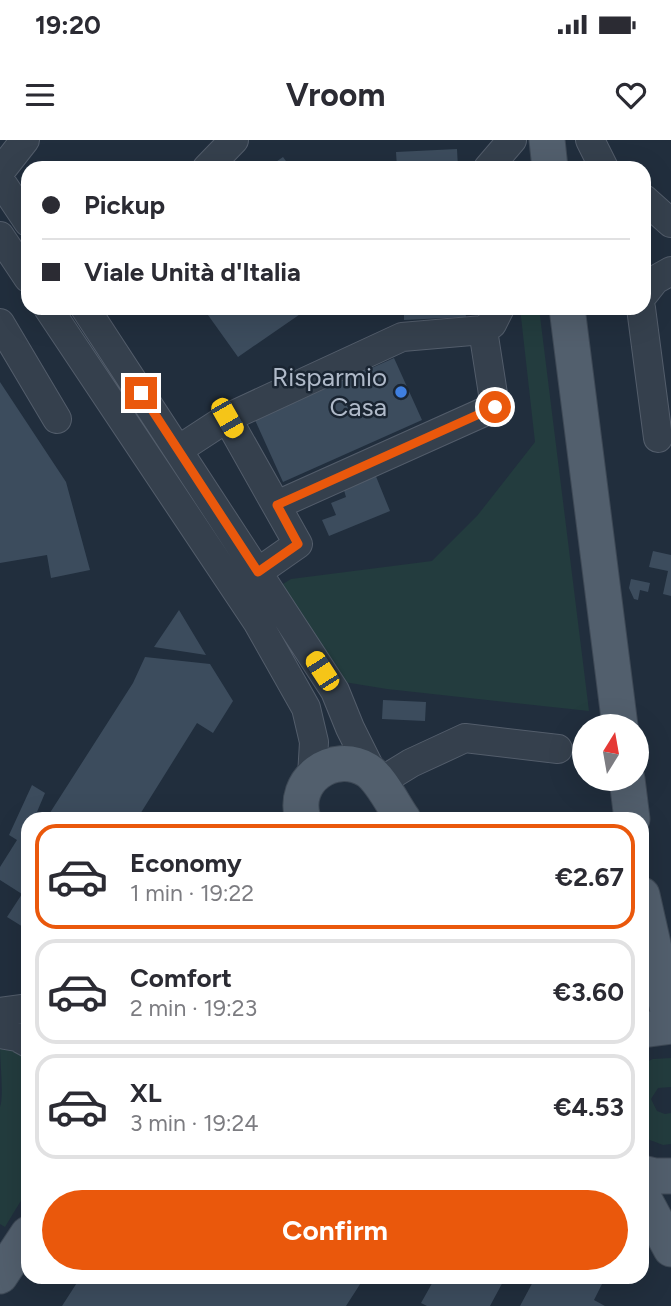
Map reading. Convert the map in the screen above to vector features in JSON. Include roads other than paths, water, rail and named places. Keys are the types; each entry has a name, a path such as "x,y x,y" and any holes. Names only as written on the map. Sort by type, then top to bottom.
{"main road":[{"path":"547,140 549,161"},
{"path":"568,315 618,714"},
{"path":"301,803 326,767 342,763 358,765 385,797"},
{"path":"628,791 631,812"},
{"path":"649,903 671,927"},
{"path":"649,927 671,1025 649,1029"},
{"path":"649,1175 671,1176"},
{"path":"649,1208 671,1249"},
{"path":"0,1276 21,1244"}],"street":[{"path":"0,172 25,140"},
{"path":"214,161 234,140"},
{"path":"494,161 512,140"},
{"path":"590,140 600,161"},
{"path":"0,180 21,212"},
{"path":"651,205 671,223"},
{"path":"0,236 21,268"},
{"path":"651,285 671,271"},
{"path":"53,315 258,623 306,708 314,742 301,803"},
{"path":"90,315 335,691 349,728 385,797 411,763 465,738 558,749"},
{"path":"178,450 227,418 402,337 483,330 492,324 496,315"},
{"path":"641,315 658,438"},
{"path":"0,323 57,419"},
{"path":"277,505 495,407 483,330"},
{"path":"227,418 298,544 258,572"},
{"path":"0,1012 21,1009"},
{"path":"0,1034 21,1040"}],"place":[{"name":"Risparmio Casa","path":"401,392"}]}
